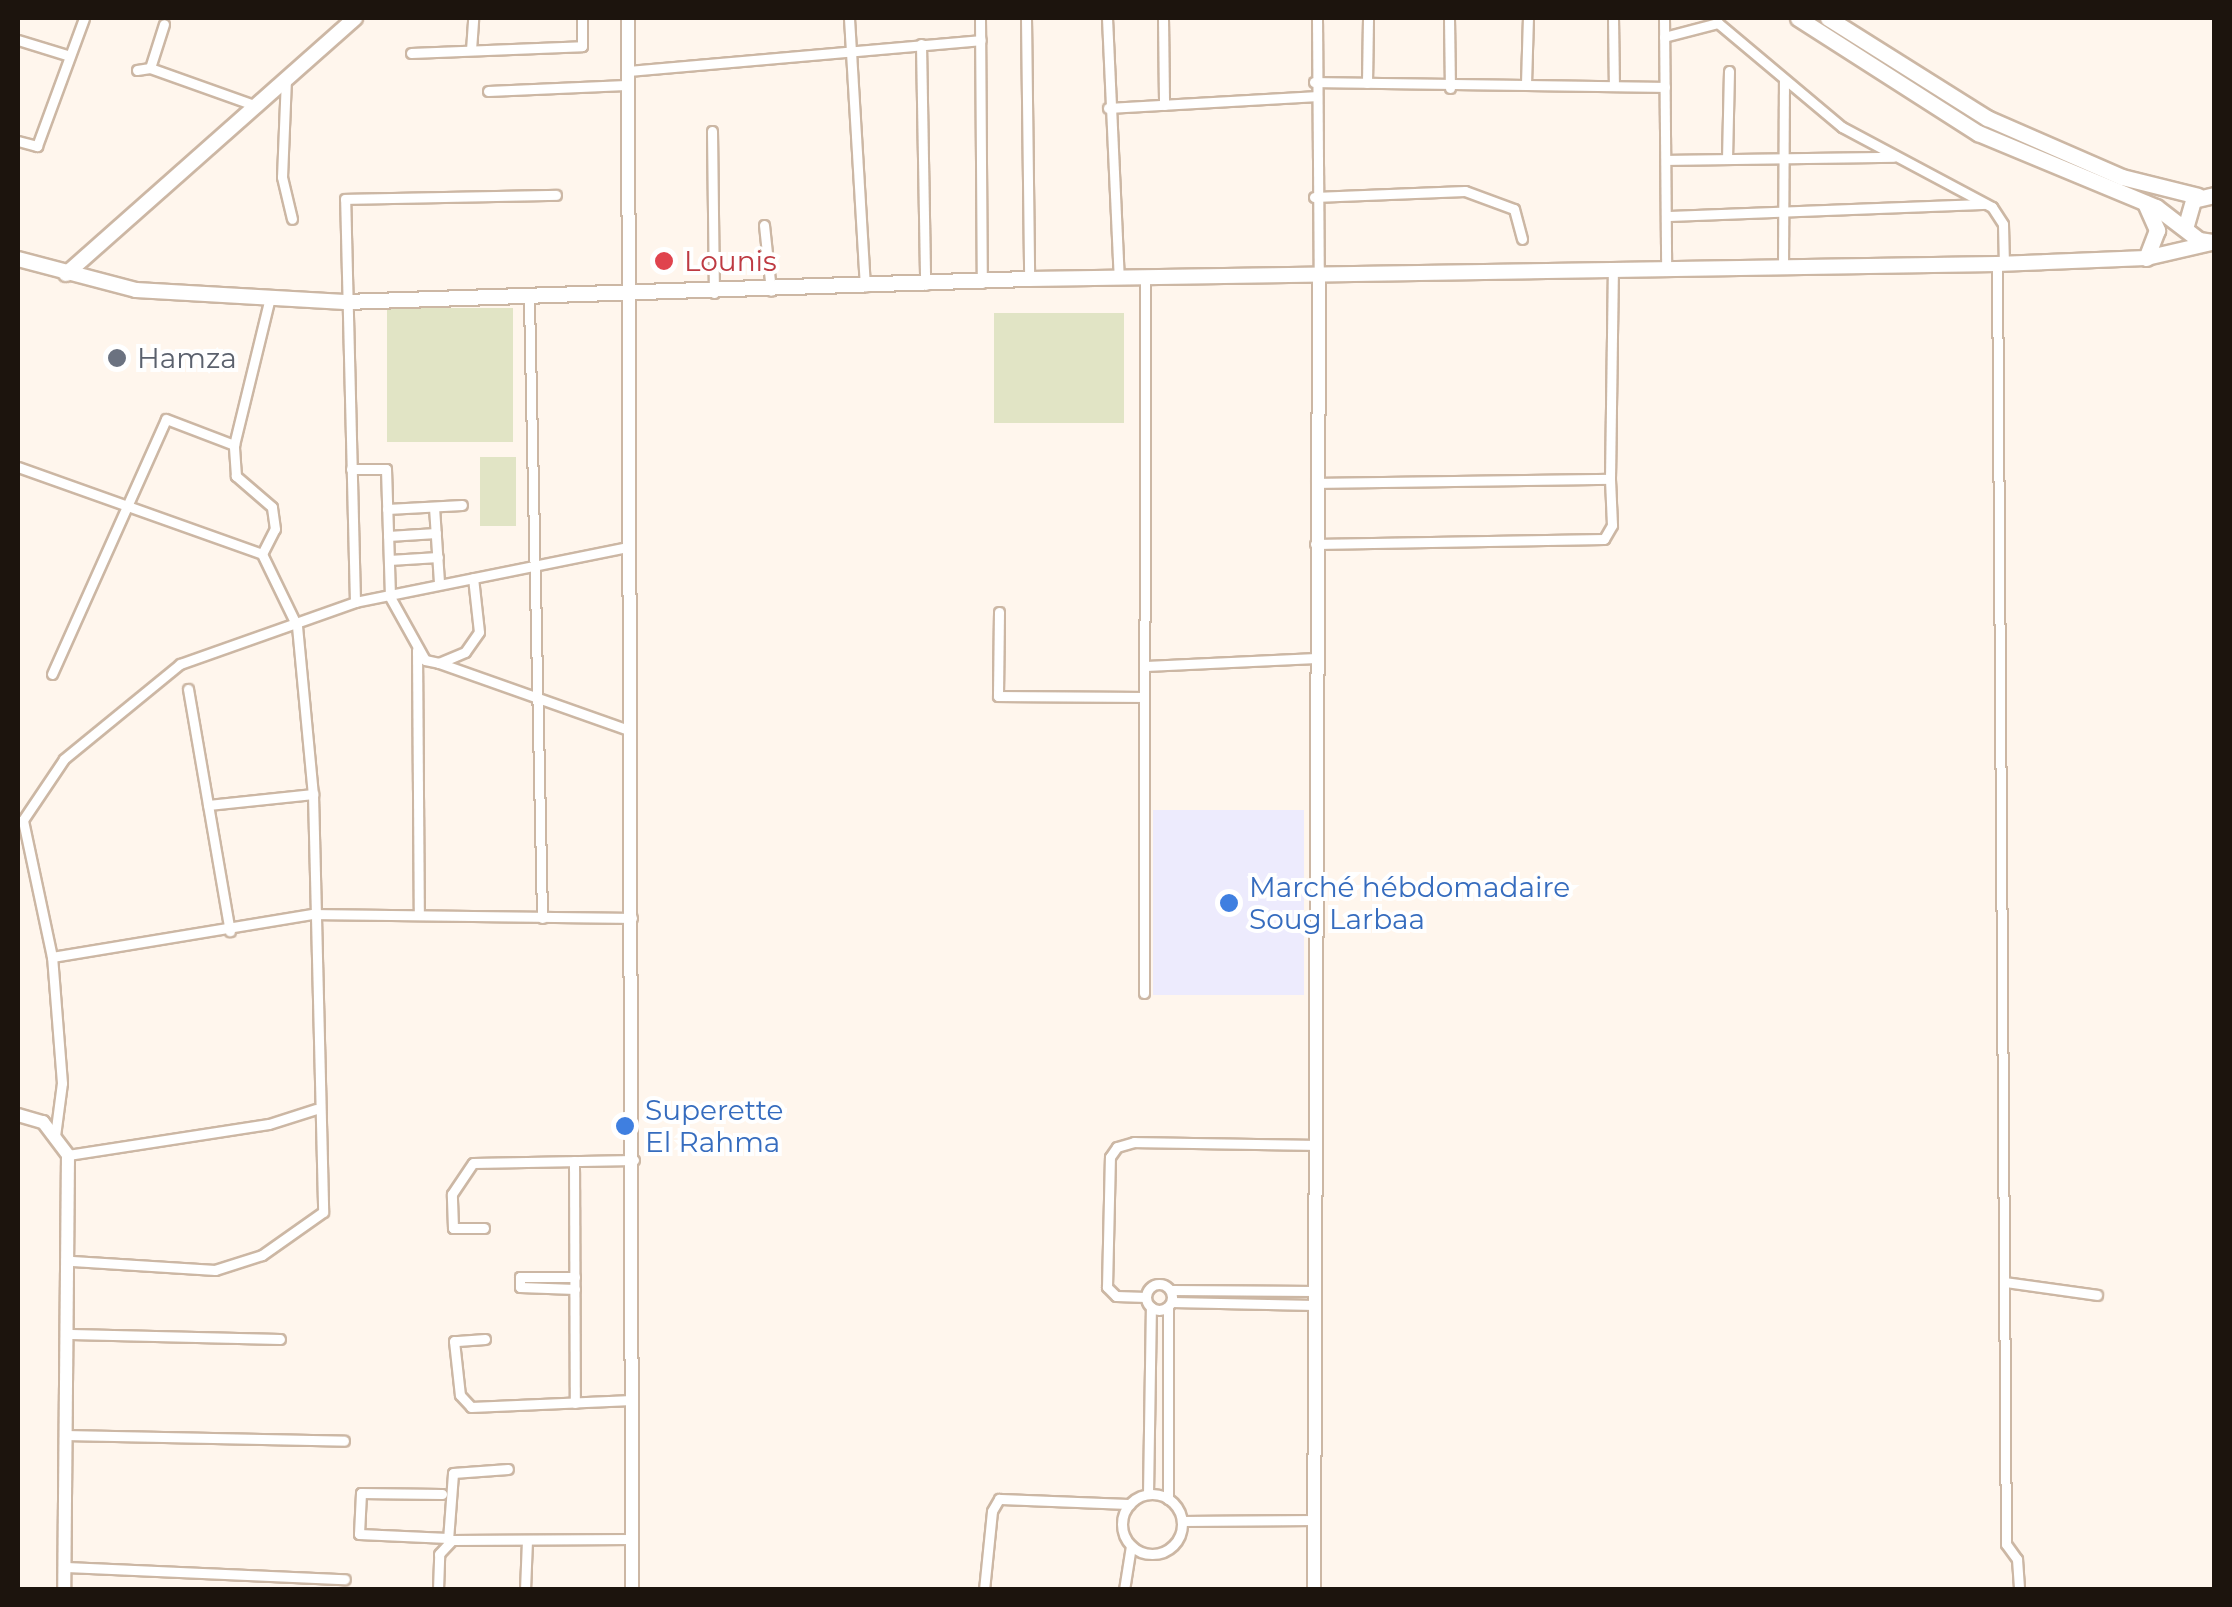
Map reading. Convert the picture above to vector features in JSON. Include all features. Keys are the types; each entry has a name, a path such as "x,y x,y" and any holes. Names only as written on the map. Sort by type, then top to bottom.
{"highway":[{"path":"1798,18 1978,134 2146,202 2213,242"},
{"path":"1828,18 1987,118 2108,172 2206,195"},
{"path":"2188,228 2188,206 2206,195"},
{"path":"2146,202 2157,230 2146,258"}],"main road":[{"path":"66,274 258,108 355,18"},
{"path":"2172,255 2188,228"},
{"path":"18,258 136,290 345,302 528,300 1030,279 2001,264 2146,258 2172,255 2213,242"}],"street":[{"path":"18,141 37,146 84,18"},
{"path":"471,50 472,18"},
{"path":"411,54 582,46 582,18"},
{"path":"628,18 628,730 635,918 632,1590"},
{"path":"849,18 865,287"},
{"path":"980,18 982,283"},
{"path":"1026,18 1030,279"},
{"path":"1107,18 1108,108 1119,278"},
{"path":"1164,18 1164,105"},
{"path":"1314,1590 1317,18"},
{"path":"1367,83 1368,18"},
{"path":"1449,18 1450,88"},
{"path":"1526,84 1528,18"},
{"path":"1613,18 1614,86"},
{"path":"1664,18 1666,267"},
{"path":"1664,37 1718,23 1784,81 1895,157 1986,204 2001,218 2006,1544 2017,1559 2019,1590"},
{"path":"150,68 164,24"},
{"path":"18,40 70,56"},
{"path":"488,91 981,40"},
{"path":"921,44 926,285"},
{"path":"137,70 150,68 248,98 258,108"},
{"path":"1728,158 1729,71"},
{"path":"286,78 282,177 292,219"},
{"path":"1784,81 1784,268"},
{"path":"1314,82 1450,88 1526,84 1665,86"},
{"path":"1108,108 1314,96"},
{"path":"712,131 714,293"},
{"path":"1666,160 1895,157"},
{"path":"1314,197 1466,191 1514,208 1522,239"},
{"path":"355,602 345,199 556,195"},
{"path":"1667,216 1986,204"},
{"path":"764,225 771,291"},
{"path":"1316,544 1600,540 1612,525 1613,268"},
{"path":"1144,993 1145,278"},
{"path":"262,554 274,529 272,507 236,476 234,446 270,296"},
{"path":"528,300 542,918"},
{"path":"52,674 166,419 234,446"},
{"path":"18,469 262,554 297,626 313,794 316,1109 324,1212 262,1255 215,1270 72,1261"},
{"path":"351,469 386,469 390,597 417,650 418,915"},
{"path":"1316,482 1610,479"},
{"path":"387,509 462,505"},
{"path":"434,507 439,583"},
{"path":"388,536 436,533"},
{"path":"55,1137 62,1083 52,957 23,820 64,759 180,664 297,626 355,602 627,547"},
{"path":"389,560 438,557"},
{"path":"439,663 464,652 479,632 473,578"},
{"path":"999,612 998,696 1142,697"},
{"path":"417,650 439,663 628,730"},
{"path":"1145,666 1317,658"},
{"path":"188,688 230,931"},
{"path":"208,806 313,794"},
{"path":"52,957 128,947 154,936 230,931 313,914 635,918"},
{"path":"68,1156 269,1124 316,1109"},
{"path":"18,1115 43,1122 68,1156 72,1261 64,1590"},
{"path":"1146,1297 1116,1296 1107,1287 1111,1153 1134,1142 1315,1145"},
{"path":"484,1228 453,1228 452,1194 473,1163 634,1160"},
{"path":"574,1161 575,1403"},
{"path":"520,1276 575,1283 520,1287 520,1276"},
{"path":"2004,1282 2097,1295"},
{"path":"1146,1297 1156,1284 1171,1290 1315,1298"},
{"path":"1171,1290 1168,1499 1182,1520"},
{"path":"1146,1297 1151,1307 1148,1494"},
{"path":"1151,1307 1315,1298"},
{"path":"71,1334 280,1339"},
{"path":"485,1339 454,1341 460,1396 470,1406 632,1400"},
{"path":"69,1435 344,1442"},
{"path":"438,1590 438,1554 448,1541 453,1472 508,1469"},
{"path":"442,1494 361,1494 359,1534 448,1541 632,1539"},
{"path":"984,1590 992,1511 999,1499 1130,1504 1148,1494 1168,1499"},
{"path":"1124,1590 1131,1546 1122,1522 1130,1504"},
{"path":"1182,1520 1314,1520"},
{"path":"1131,1546 1150,1554 1169,1550 1182,1520"},
{"path":"525,1590 527,1541"},
{"path":"65,1567 345,1579"}],"shaded area":[{"name":"Marché hébdomadaire Soug Larbaa","path":"1153,810 1304,810 1304,995 1153,995"}],"green space":[{"path":"387,308 513,308 513,442 387,442"},
{"path":"994,313 1124,313 1124,423 994,423"},
{"path":"480,457 516,457 516,526 480,526"}],"place":[{"name":"Lounis","path":"664,261"},
{"name":"Hamza","path":"117,358"},
{"name":"Marché hébdomadaire Soug Larbaa","path":"1229,903"},
{"name":"Superette El Rahma","path":"625,1126"}]}
